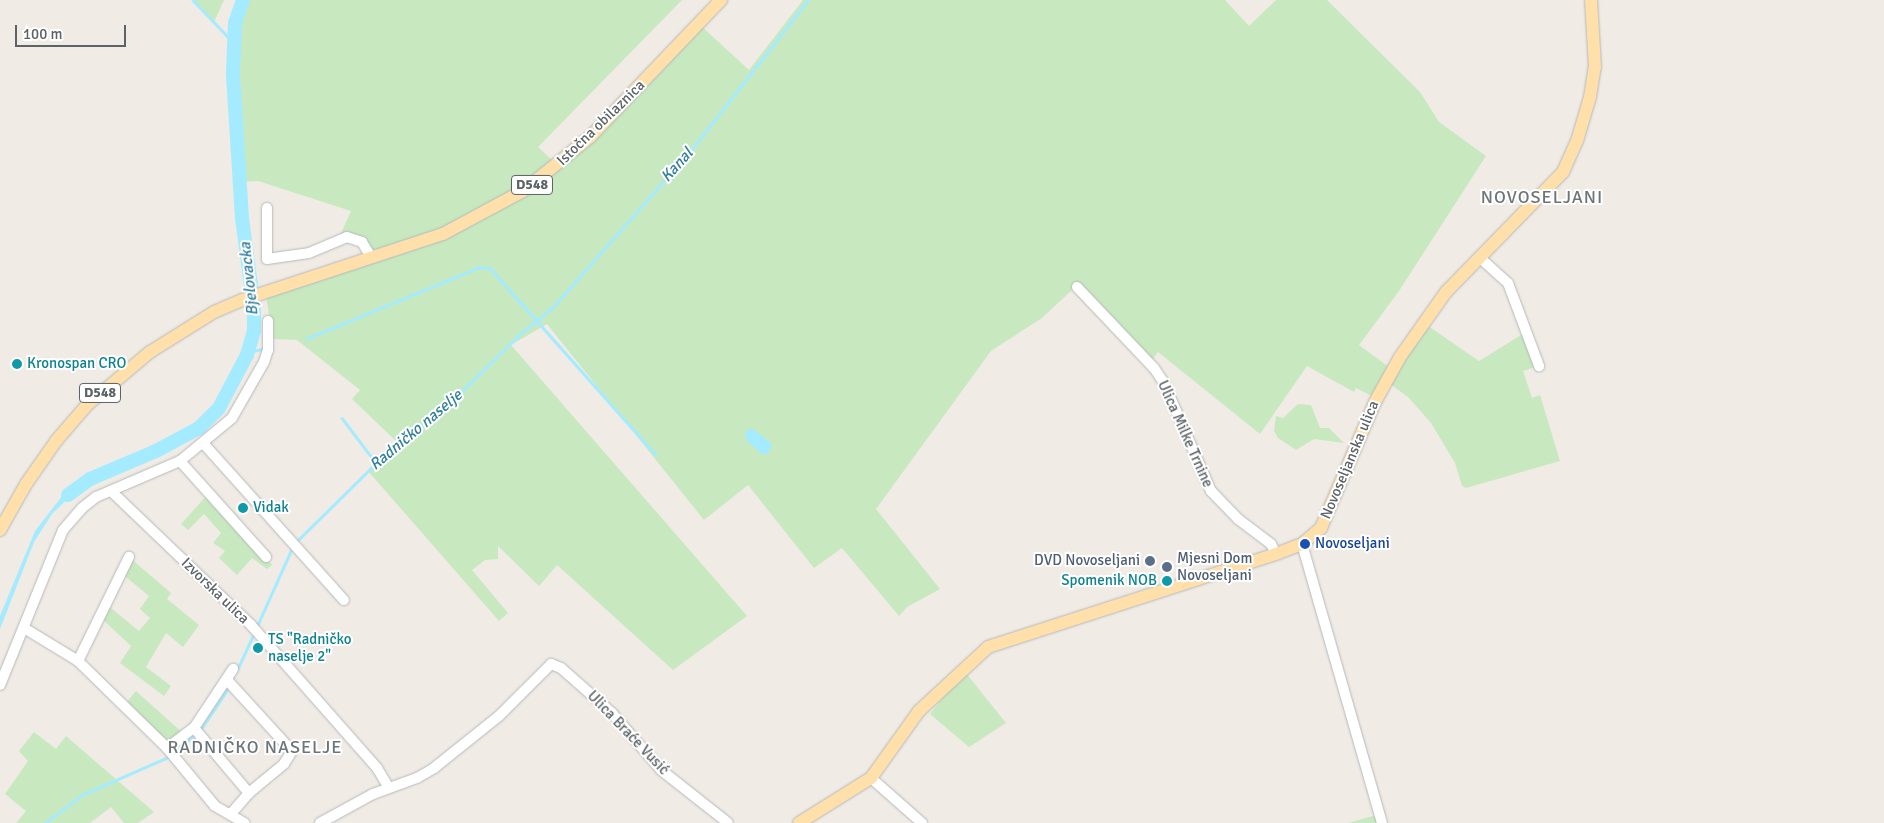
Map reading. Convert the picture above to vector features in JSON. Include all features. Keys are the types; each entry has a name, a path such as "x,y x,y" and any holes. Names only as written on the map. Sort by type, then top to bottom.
{"main road":[{"name":"Istočna obilaznica","path":"0,530 30,477 87,405 150,352 214,312 265,290 443,234 523,192 590,137 721,0"},
{"name":"Novoseljanska ulica","path":"799,823 871,778 919,711 988,647 1276,554 1302,544 1321,528 1375,402 1400,357 1446,292 1478,257 1563,172 1577,141 1590,96 1595,67 1591,0"}],"street":[{"path":"267,208 267,259 297,257 347,237 362,242 371,257"},
{"path":"1478,257 1508,283 1539,366"},
{"name":"Ulica Milke Trnine","path":"1077,287 1154,368 1164,383 1211,492 1238,519 1271,544 1276,554"},
{"path":"0,685 63,530 82,508 111,491 180,461 232,418 256,380 268,350 268,321"},
{"path":"203,443 344,600"},
{"path":"180,461 266,558"},
{"name":"Izvorska ulica","path":"111,491 251,625 377,768 389,788"},
{"path":"1302,544 1382,823"},
{"path":"78,661 129,557"},
{"path":"24,628 78,661 167,748 215,806 222,812 231,814 244,823"},
{"name":"Ulica Braće Vusić","path":"389,788 434,768 499,716 551,664 561,668 612,713 661,770 728,823"},
{"path":"167,748 194,728 227,680 232,669"},
{"path":"227,680 292,751 292,755 249,793 231,814"},
{"path":"194,728 249,793"},
{"path":"871,778 922,823"},
{"path":"320,823 389,788"}],"green space":[{"path":"193,0 224,0 214,22"},
{"path":"243,0 682,0 538,147 556,164 699,24 749,70 803,0 1225,0 1249,26 1276,0 1327,0 1420,92 1439,122 1486,156 1399,291 1359,345 1389,367 1372,396 1356,388 1354,392 1307,366 1260,434 1158,352 1150,363 1073,289 1042,318 991,351 876,509 940,589 907,607 899,616 842,548 814,568 748,485 704,520 547,324 511,345 747,616 673,670 557,565 539,586 498,546 498,559 485,560 472,570 508,613 499,621 368,471 398,443 352,399 360,390 297,340 273,339 265,290 374,256 367,242 339,238 351,211 258,181 240,182 233,73 235,23"},
{"path":"1424,323 1479,361 1526,332 1539,366 1523,371 1532,398 1540,395 1560,461 1466,488 1462,486 1455,463 1431,423 1408,397 1386,381"},
{"path":"1298,404 1311,405 1320,428 1329,428 1344,443 1314,439 1296,450 1278,438 1274,431 1276,416 1283,418"},
{"path":"209,493 272,565 267,569 252,558 237,575 219,558 225,551 213,543 221,533 204,514 188,530 181,524"},
{"path":"129,557 171,593 167,599 199,625 183,647 166,633 146,667 171,686 164,696 120,663 131,646 100,617 106,604 139,631 150,618 140,609 149,596 121,573"},
{"path":"966,673 1006,723 969,747 930,714 956,681"},
{"path":"136,691 185,735 167,748 125,704"},
{"path":"34,732 56,749 66,736 154,812 138,823 124,823 111,807 90,823 16,823 26,811 5,794 28,761 19,751"},
{"path":"1380,814 1382,823 1348,823"}],"water":[{"path":"748,429 753,429 772,444 768,454 762,454 747,441 745,434"},
{"path":"83,484 52,514 34,542 0,629 0,616 35,531 66,491"}],"waterway":[{"path":"193,0 234,43"},
{"name":"Bjelovacka","path":"68,495 90,479 156,451 199,428 219,408 247,355 254,330 254,308 242,218 233,73 235,23 243,0"},
{"name":"Kanal","path":"298,540 376,463 459,394 519,335 552,308 692,149 808,0"},
{"name":"Kanal","path":"306,339 480,267 490,268 655,454"},
{"path":"248,352 262,349"},
{"path":"342,418 376,463"},
{"name":"Radničko naselje","path":"257,626 292,548"},
{"name":"Radničko naselje","path":"237,670 254,633"},
{"name":"Radničko naselje","path":"201,729 229,687"},
{"name":"Radničko naselje","path":"175,751 195,735"},
{"name":"Radničko naselje","path":"45,823 82,795 168,757"}],"place":[{"name":"Kronospan CRO","path":"17,364"},
{"name":"Vidak","path":"243,508"},
{"name":"Novoseljani","path":"1305,544"},
{"name":"DVD Novoseljani","path":"1150,561"},
{"name":"Mjesni Dom Novoseljani","path":"1167,567"},
{"name":"Spomenik NOB","path":"1167,581"},
{"name":"TS \"Radničko naselje 2\"","path":"258,648"}],"district":[{"name":"NOVOSELJANI","path":"1542,197"},
{"name":"RADNIČKO NASELJE","path":"255,747"}]}
